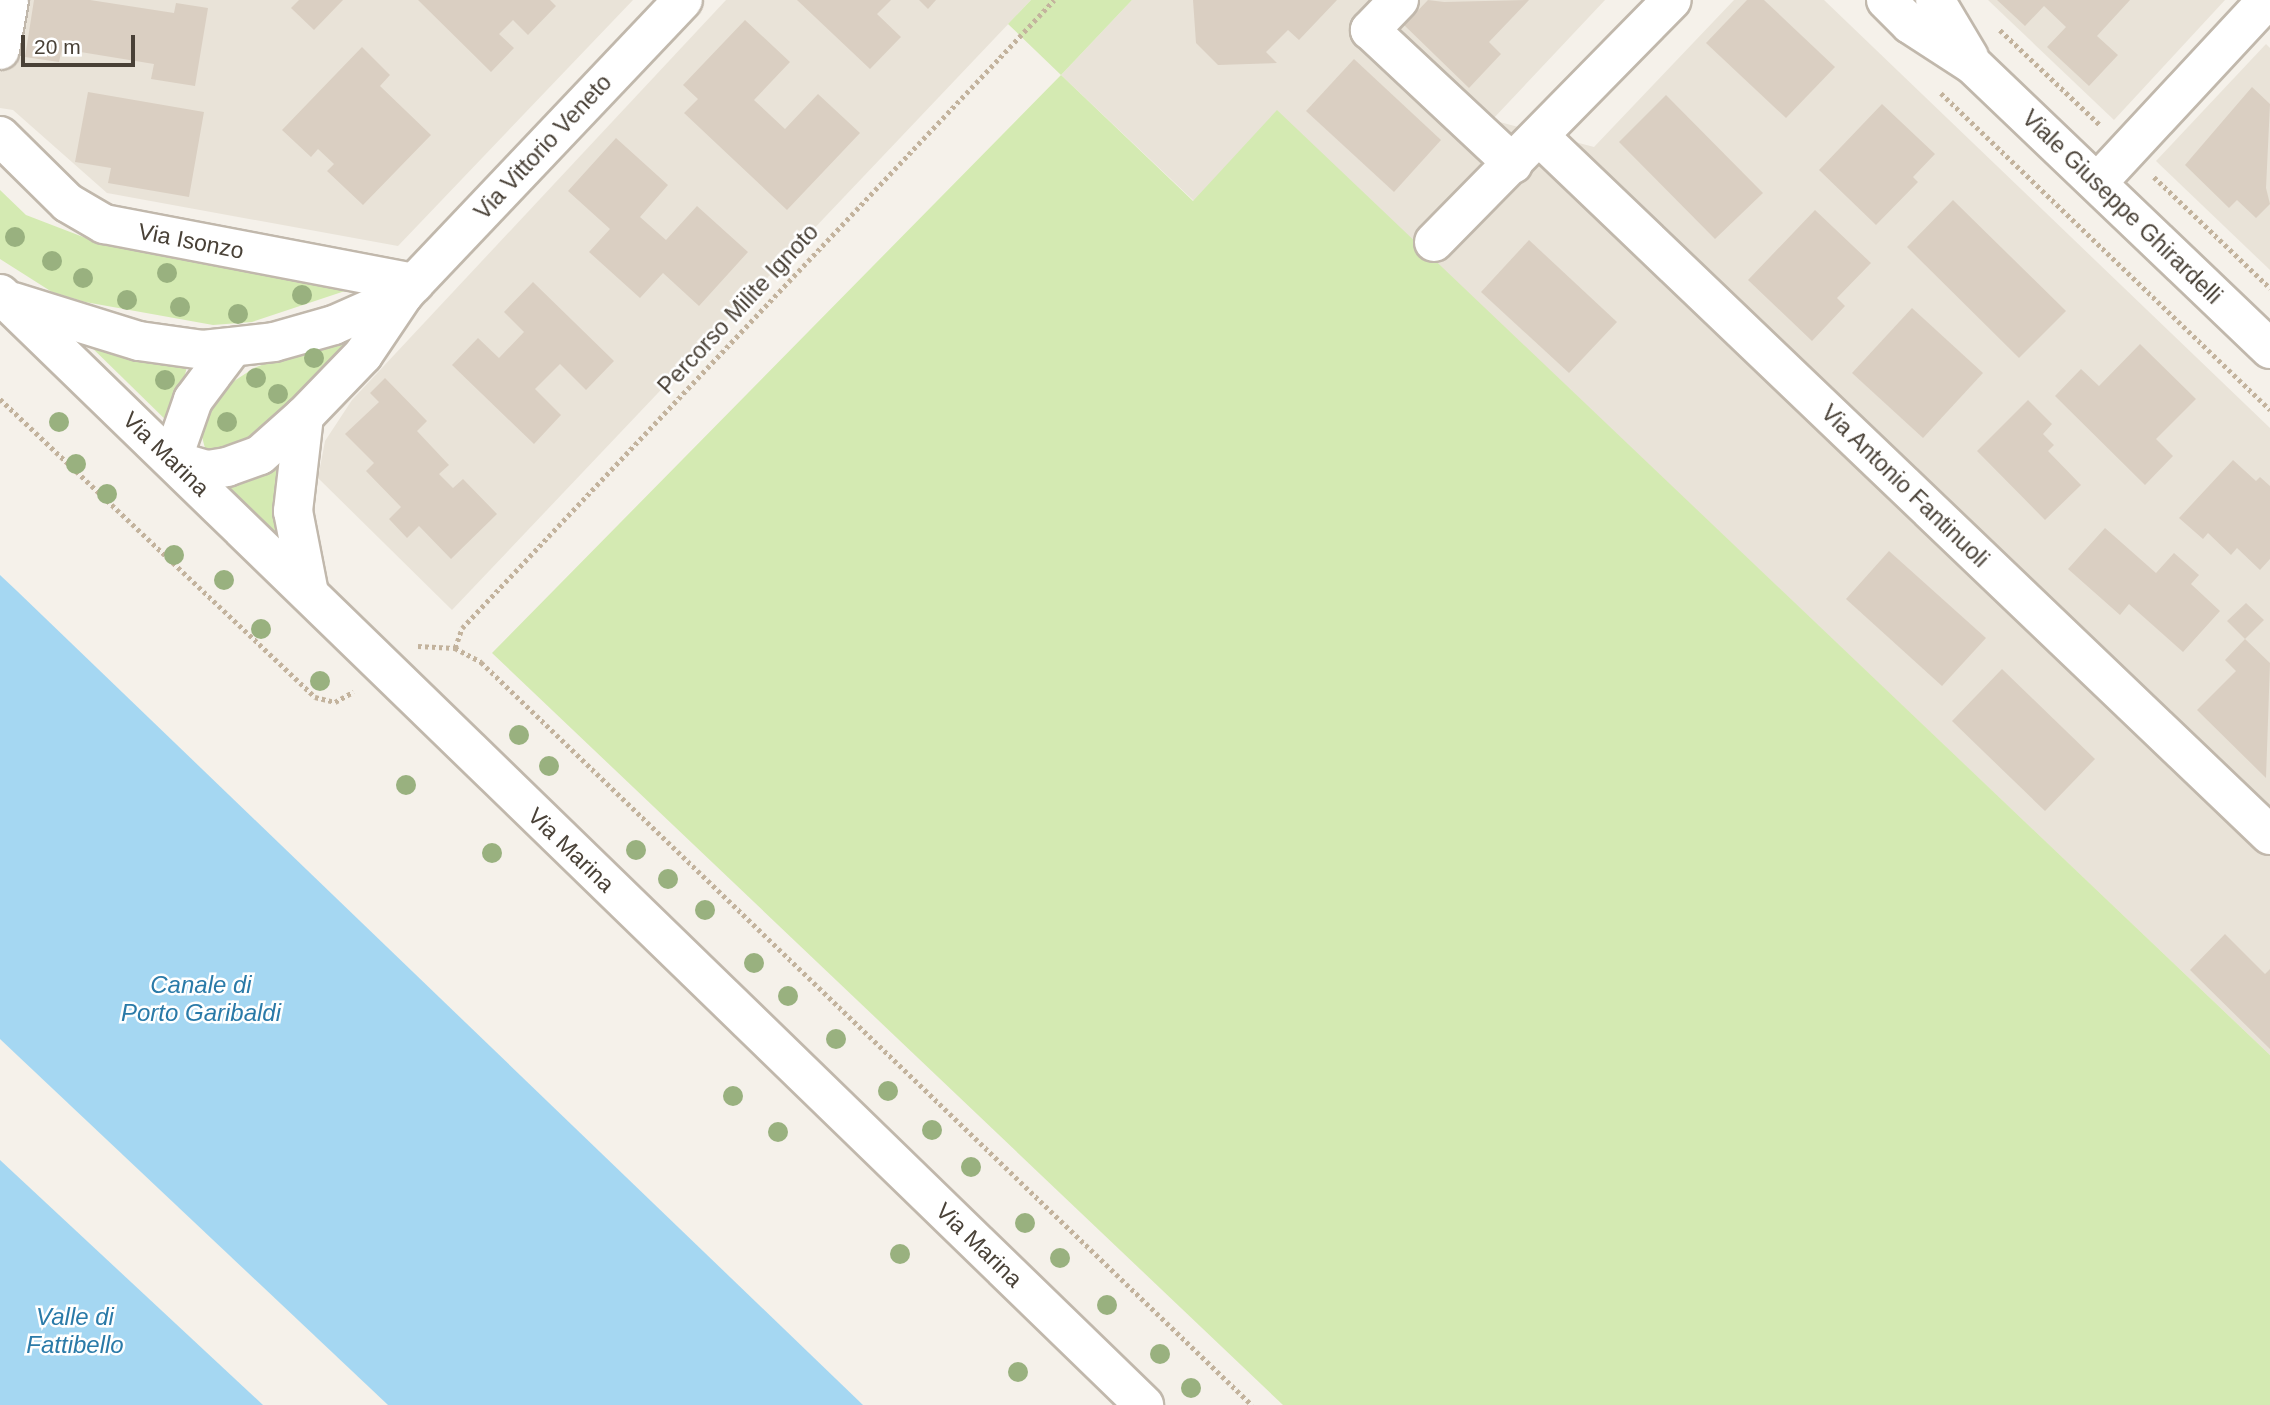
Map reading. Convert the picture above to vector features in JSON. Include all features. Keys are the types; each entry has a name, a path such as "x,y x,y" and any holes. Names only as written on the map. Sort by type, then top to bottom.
{"street":[{"path":"0,50 9,0"},
{"path":"1399,0 1370,30 1513,164"},
{"path":"1434,242 1672,0"},
{"name":"Viale Giuseppe Ghirardelli","path":"1886,0 1910,24 1973,65 2270,349"},
{"name":"Viale Giuseppe Ghirardelli","path":"1935,0 1973,65"},
{"path":"2098,182 2267,0"},
{"name":"Via Vittorio Veneto","path":"172,460 208,470 227,467 260,455 304,416 363,355 409,289 672,4"},
{"name":"Via Isonzo","path":"0,136 68,203 104,223 409,289"},
{"name":"Via Antonio Fantinuoli","path":"1540,137 2270,835"},
{"name":"Via Vittorio Veneto","path":"2,297 139,341 202,350 232,348 334,325 409,289"},
{"name":"Via Marina","path":"2,297 1144,1405"},
{"path":"172,460 193,400 232,348"},
{"path":"304,416 293,511 309,593"}],"path":[{"name":"Percorso Milite Ignoto","path":"454,648 462,628 1054,0"},
{"path":"1939,91 2270,410"}],"shaded area":[{"path":"0,0 633,0 398,246 107,193 13,110 0,108"},
{"path":"726,0 1031,0 452,610 318,478 325,441 352,400"},
{"path":"1132,0 1605,0 1492,120 1594,147 1734,0 1824,0 2270,428 2270,1055 1277,111 1194,201 1061,75"},
{"path":"1988,0 2225,0 2114,120"},
{"path":"2266,44 2270,48 2270,270 2156,161"}],"green space":[{"path":"1031,0 1132,0 1061,75 1008,24"},
{"path":"1061,75 1193,201 1277,110 2270,1055 2270,1405 1283,1405 492,653"},
{"path":"0,190 26,215 104,245 354,288 252,322 213,325 85,302 52,292 0,259"},
{"path":"369,322 273,426 246,444 207,456 200,429 208,409 225,387 254,368"},
{"path":"81,337 188,362 173,427"},
{"path":"284,451 284,541 224,482"}],"water":[{"name":"Canale di Porto Garibaldi","path":"0,575 863,1405 388,1405 0,1039"},
{"name":"Valle di Fattibello","path":"0,1160 263,1405 0,1405"}],"building":[{"path":"34,0 90,0 174,13 176,3 208,8 195,86 151,79 154,64 62,49 59,62 25,57"},
{"path":"299,0 343,0 314,30 291,8"},
{"path":"418,0 550,0 556,6 528,35 513,20 499,34 514,48 491,72"},
{"path":"797,0 891,0 877,14 901,37 870,69"},
{"path":"919,0 936,0 928,9"},
{"path":"1193,0 1337,0 1299,40 1288,30 1266,52 1277,63 1218,65 1196,43"},
{"path":"1428,0 1529,0 1489,42 1501,54 1469,88 1404,25"},
{"path":"1747,0 1764,0 1835,67 1786,118 1706,43"},
{"path":"1997,0 2130,0 2097,36 2118,55 2089,86 2047,47 2066,27 2044,6 2025,26"},
{"path":"745,20 790,62 754,100 785,129 818,94 860,133 787,210 684,113 698,99 683,85"},
{"path":"362,47 390,75 380,86 431,135 363,205 327,171 334,164 318,149 311,157 282,130"},
{"path":"1354,59 1441,140 1394,192 1306,111"},
{"path":"2252,87 2270,104 2266,188 2270,204 2256,218 2237,200 2229,208 2185,165"},
{"path":"88,92 204,112 189,197 108,183 111,168 75,162"},
{"path":"1666,95 1763,193 1715,239 1619,142"},
{"path":"1882,104 1935,154 1913,177 1918,182 1876,225 1819,170"},
{"path":"616,138 668,185 640,217 666,240 697,206 748,252 699,306 663,273 640,298 589,252 610,229 568,191"},
{"path":"1953,200 2066,311 2019,358 1907,247"},
{"path":"1815,210 1871,263 1837,298 1845,306 1812,341 1748,280"},
{"path":"1529,240 1617,322 1569,373 1481,292"},
{"path":"533,282 614,361 586,390 560,364 535,389 561,415 534,444 452,365 478,338 499,358 524,332 504,312"},
{"path":"1912,308 1983,373 1923,438 1852,373"},
{"path":"2140,344 2196,399 2156,439 2173,456 2145,485 2055,396 2081,369 2099,386"},
{"path":"385,378 427,421 417,431 449,465 439,474 453,488 463,479 497,514 451,559 419,526 407,538 389,519 401,507 366,471 374,463 345,434 379,402 370,393"},
{"path":"2028,400 2052,424 2043,434 2054,445 2048,451 2081,485 2045,520 1977,451"},
{"path":"2233,460 2256,481 2260,477 2270,486 2270,559 2260,570 2237,548 2231,555 2208,533 2203,539 2179,518"},
{"path":"2105,528 2156,573 2174,553 2199,575 2191,584 2220,611 2183,652 2129,604 2120,615 2068,569"},
{"path":"1889,551 1986,638 1942,686 1846,599"},
{"path":"2246,603 2264,620 2245,639 2227,621"},
{"path":"2245,639 2270,663 2266,778 2197,710 2236,671 2225,660"},
{"path":"2002,669 2095,759 2045,811 1952,721"},
{"path":"2225,934 2265,974 2270,969 2270,1049 2190,970"}]}
